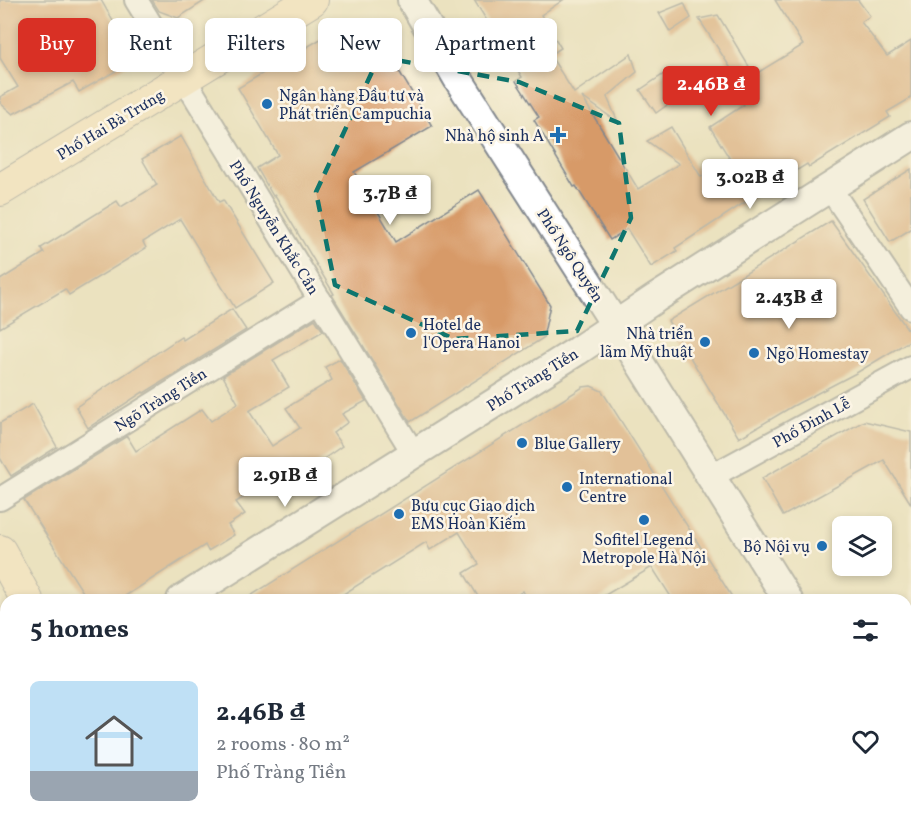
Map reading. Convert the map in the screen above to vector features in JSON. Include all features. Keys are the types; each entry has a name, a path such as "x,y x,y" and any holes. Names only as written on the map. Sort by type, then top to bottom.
{"main road":[{"name":"Phố Hai Bà Trưng","path":"0,190 312,0"},
{"path":"0,551 24,594"}],"street":[{"name":"Phố Nguyễn Khắc Cần","path":"136,0 414,454"},
{"name":"Phố Ngô Quyền","path":"412,0 458,79 616,325 784,594"},
{"name":"Phố Tràng Tiền","path":"191,594 414,454 911,135"},
{"path":"829,187 911,308"},
{"name":"Ngõ Tràng Tiền","path":"0,499 320,300"},
{"name":"Phố Đinh Lễ","path":"710,477 911,367"}],"highlighted area":[{"path":"379,57 519,82 619,123 631,218 577,331 454,339 335,285 316,192"}],"building":[{"path":"0,0 101,0 111,18 108,18 108,72 114,72 79,92 73,82 13,114 0,103 0,97 18,87 0,58"},
{"path":"152,0 206,0 178,18 159,11"},
{"path":"474,0 563,0 541,15 543,18 485,18"},
{"path":"775,0 858,0 870,16 861,22 887,56 911,41 911,98 887,112 890,117 809,167 807,164 747,201 675,248 677,251 651,267 627,229 610,240 576,186 574,187 534,120 539,117 516,81 522,77 519,72 557,72 557,66 574,93 631,54 637,72 607,97 618,122 582,97 638,189 679,164 647,141 671,127 701,177 730,159 710,127 744,105 732,85 739,81 699,19 718,15 754,75 803,45"},
{"path":"684,3 691,18 670,32 659,13"},
{"path":"318,40 318,72 400,72 432,126 354,172 396,242 479,190 550,305 543,338 410,422 257,168 278,155 238,88 265,72 306,72 306,48"},
{"path":"670,70 688,90 656,113 640,90"},
{"path":"181,136 219,202 223,200 274,283 235,308 180,219 143,242 146,248 69,295 65,289 0,328 0,280 44,253 41,248 117,201 121,207 157,185 142,159"},
{"path":"911,169 911,229 890,242 863,199"},
{"path":"831,221 911,334 911,340 739,438 668,321"},
{"path":"232,309 246,330 88,428 76,407 181,337 183,340"},
{"path":"315,319 323,331 273,360 289,387 249,411 272,446 300,428 286,408 332,380 325,367 340,359 366,401 342,414 348,422 333,433 342,446 305,472 303,468 275,485 272,480 236,502 245,514 228,525 234,535 208,551 205,545 128,594 84,594 24,500 127,436 136,451 202,409 211,421 238,403 223,376"},
{"path":"591,386 602,391 730,594 669,594 652,567 607,594 525,594 523,591 518,594 476,594 464,573 479,564 459,532 430,550 426,542 344,594 254,594 583,387"},
{"path":"33,404 57,447 11,476 0,458 0,423"},
{"path":"864,421 911,432 911,504 884,460 783,516 762,478"}],"place":[{"name":"Ngân hàng Đầu tư và Phát triển Campuchia","path":"267,104"},
{"name":"Nhà hộ sinh A","path":"558,135"},
{"name":"Hotel de l'Opera Hanoi","path":"411,333"},
{"name":"Nhà triển lãm Mỹ thuật","path":"705,342"},
{"name":"Ngõ Homestay","path":"754,353"},
{"name":"Blue Gallery","path":"522,443"},
{"name":"International Centre","path":"567,487"},
{"name":"Bưu cục Giao dịch EMS Hoàn Kiếm","path":"399,514"},
{"name":"Sofitel Legend Metropole Hà Nội","path":"644,520"},
{"name":"Bộ Nội vụ","path":"822,546"}]}
